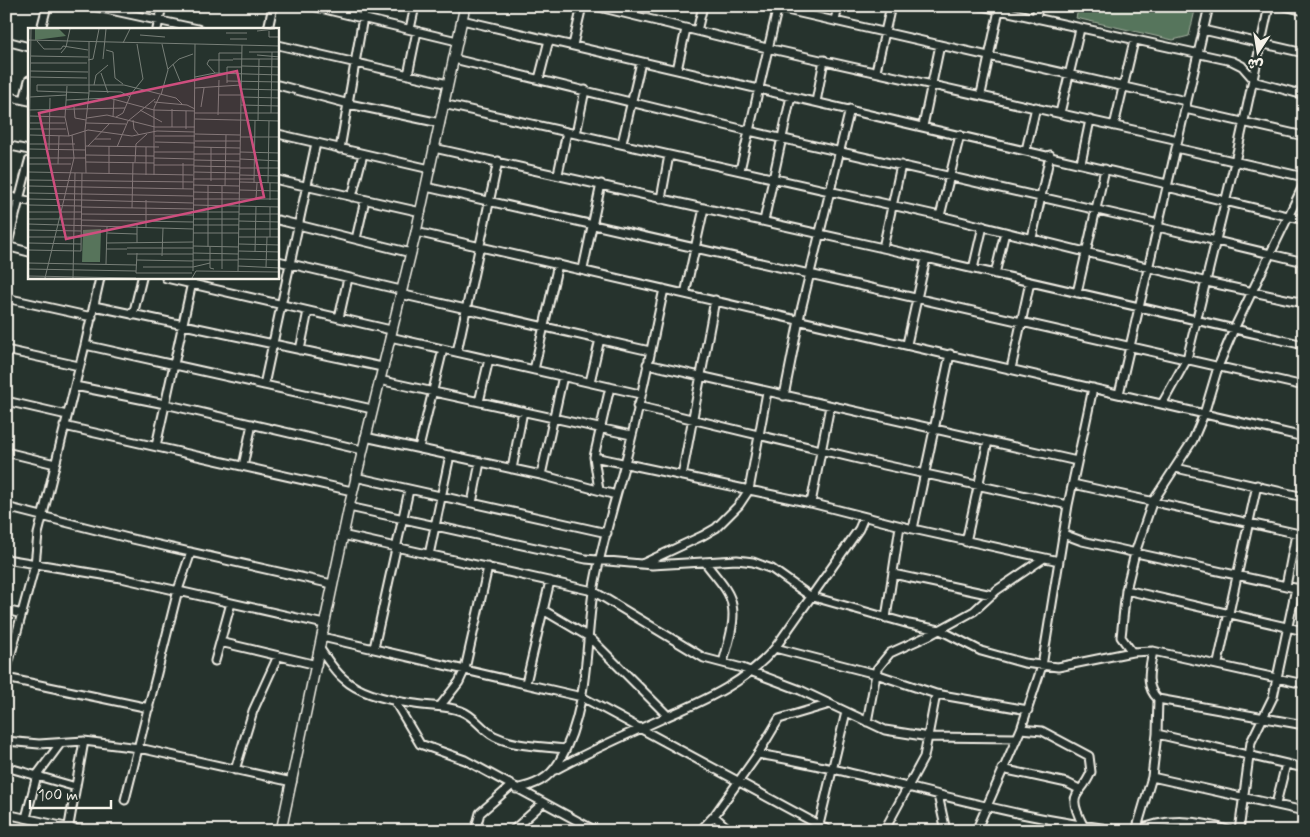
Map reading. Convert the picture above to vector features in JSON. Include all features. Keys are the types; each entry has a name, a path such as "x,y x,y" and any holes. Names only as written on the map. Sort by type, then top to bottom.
{"street":[{"path":"41,28 47,6"},
{"path":"92,6 158,25 188,28"},
{"path":"158,25 162,6"},
{"path":"268,28 273,6"},
{"path":"312,6 458,41"},
{"path":"340,149 365,6"},
{"path":"408,74 415,6"},
{"path":"281,831 317,665 342,535 421,212 465,6"},
{"path":"573,45 582,6"},
{"path":"595,6 620,9 686,29 981,94 1178,140"},
{"path":"697,31 703,6"},
{"path":"769,6 1124,87 1244,122 1304,136"},
{"path":"835,21 838,6"},
{"path":"876,71 891,6"},
{"path":"981,6 1238,63 1253,78 1263,84 1304,95"},
{"path":"1036,19 1038,6"},
{"path":"1119,394 1209,6"},
{"path":"1162,404 1187,359 1235,162 1270,6"},
{"path":"1285,6 1304,11"},
{"path":"740,170 777,7"},
{"path":"981,94 999,10"},
{"path":"462,20 1081,163 1304,220"},
{"path":"677,70 686,29"},
{"path":"1060,113 1080,29"},
{"path":"1203,30 1304,53"},
{"path":"539,79 549,40"},
{"path":"6,41 28,47"},
{"path":"1114,126 1134,41"},
{"path":"279,44 448,84"},
{"path":"923,126 940,45"},
{"path":"454,59 749,131 1096,210 1304,262"},
{"path":"816,102 824,60"},
{"path":"622,143 641,62"},
{"path":"279,85 348,104 440,124"},
{"path":"576,134 585,90"},
{"path":"6,96 27,101"},
{"path":"764,221 791,96"},
{"path":"444,104 940,216 1206,282 1304,303"},
{"path":"1026,150 1036,107"},
{"path":"784,396 850,109"},
{"path":"1081,163 1090,120"},
{"path":"558,174 567,132"},
{"path":"279,134 430,169"},
{"path":"940,216 960,135"},
{"path":"264,385 316,143"},
{"path":"6,144 28,150"},
{"path":"434,148 558,174 1304,345"},
{"path":"1176,148 1304,177"},
{"path":"352,197 363,154"},
{"path":"661,198 669,155"},
{"path":"1032,238 1050,156"},
{"path":"458,352 498,161"},
{"path":"883,248 901,165"},
{"path":"28,166 7,248 28,252"},
{"path":"1077,293 1105,169"},
{"path":"279,180 421,212"},
{"path":"582,269 601,184"},
{"path":"1132,652 1122,637 1126,590 1135,553 1152,503 1193,440 1204,414 1218,367 1234,329 1290,217 1304,184"},
{"path":"426,187 1304,386"},
{"path":"6,196 28,201"},
{"path":"356,239 365,200"},
{"path":"685,294 704,208"},
{"path":"279,220 411,253"},
{"path":"973,269 983,226"},
{"path":"416,232 480,245 1304,437"},
{"path":"995,274 1005,232"},
{"path":"907,344 926,258"},
{"path":"279,261 650,351"},
{"path":"534,370 558,264"},
{"path":"339,318 348,278"},
{"path":"7,667 35,565 42,516 100,279"},
{"path":"134,315 142,279"},
{"path":"179,279 192,280 282,306 339,318 443,349 640,394"},
{"path":"156,446 192,280"},
{"path":"1011,369 1030,282"},
{"path":"553,771 565,749 582,697 593,591 625,464 664,289"},
{"path":"6,298 92,317"},
{"path":"682,476 715,300"},
{"path":"94,306 382,367"},
{"path":"300,350 308,311"},
{"path":"590,382 600,339"},
{"path":"85,345 372,409"},
{"path":"419,448 443,349"},
{"path":"6,350 79,366"},
{"path":"913,529 950,354"},
{"path":"479,402 489,360"},
{"path":"647,364 1077,461"},
{"path":"541,475 563,376"},
{"path":"379,380 631,435"},
{"path":"75,386 166,404 362,450"},
{"path":"599,490 594,457 610,387"},
{"path":"976,831 1021,728 1042,666 1068,505 1092,388"},
{"path":"642,564 716,528 739,505 749,490 767,392"},
{"path":"6,401 67,415"},
{"path":"637,406 925,475 1068,505"},
{"path":"811,503 830,406"},
{"path":"512,469 523,411"},
{"path":"243,466 252,424"},
{"path":"64,426 352,491"},
{"path":"365,437 541,475 616,495"},
{"path":"966,542 988,441"},
{"path":"6,452 55,464"},
{"path":"429,554 450,455"},
{"path":"594,457 811,503 966,542 1059,561"},
{"path":"472,503 480,462"},
{"path":"1176,468 1304,497"},
{"path":"355,477 607,533"},
{"path":"1073,484 1300,535 1286,586"},
{"path":"1218,663 1257,485"},
{"path":"374,648 409,490"},
{"path":"349,506 402,519 601,560 642,564 746,560 762,565 810,596 886,618 940,630 995,657 1042,666 1066,666 1132,652 1153,651 1218,663 1304,684"},
{"path":"6,507 332,584"},
{"path":"475,831 480,813 514,787 537,784 553,771 668,716 713,697 752,672 775,648 859,529 864,517"},
{"path":"886,618 900,526"},
{"path":"1063,534 1135,553 1304,590"},
{"path":"342,535 593,591 694,654 752,672 896,733 929,737 1017,738"},
{"path":"125,800 178,590 191,552"},
{"path":"867,722 876,674 880,664 890,653 940,630 974,611 992,594 1044,558"},
{"path":"6,559 121,578 324,624"},
{"path":"705,562 728,594 732,605 732,621 723,663"},
{"path":"441,705 466,669 488,567"},
{"path":"893,574 992,594"},
{"path":"526,683 550,581"},
{"path":"1239,831 1248,755 1254,734 1270,706 1278,678 1296,588"},
{"path":"1126,590 1304,631"},
{"path":"215,660 231,603"},
{"path":"6,610 22,614"},
{"path":"543,610 589,637 668,716"},
{"path":"322,636 582,697 639,730 830,831"},
{"path":"220,642 317,665"},
{"path":"775,648 876,674 936,694 1028,710"},
{"path":"320,649 339,675 352,685 394,700 418,705 441,705 467,713 486,731 505,741 565,749"},
{"path":"1153,651 1150,690 1158,699 1212,710 1263,716 1304,725"},
{"path":"235,770 253,711 278,656"},
{"path":"6,678 149,708"},
{"path":"884,831 906,787 924,757 936,694"},
{"path":"1136,831 1152,777 1157,734 1158,699"},
{"path":"394,700 420,744 457,757 596,831"},
{"path":"700,831 714,816 758,754 779,720 830,704"},
{"path":"819,825 846,712"},
{"path":"1021,728 1042,731 1089,756 1091,772 1079,789 1075,806 1083,825"},
{"path":"1157,734 1304,768"},
{"path":"6,741 60,744 84,740 139,748 292,782"},
{"path":"68,829 84,740"},
{"path":"26,818 37,775 60,744"},
{"path":"758,754 833,768 986,806 1083,825 1128,831"},
{"path":"1276,804 1286,764"},
{"path":"6,767 76,787"},
{"path":"1002,769 1066,783 1079,789"},
{"path":"1152,777 1304,811"},
{"path":"938,795 946,831"},
{"path":"512,831 543,803"},
{"path":"6,814 84,831"},
{"path":"714,816 730,831"},
{"path":"1136,831 1147,826 1197,822 1211,824 1230,831"}],"green space":[{"path":"1079,6 1196,6 1189,36 1173,40 1076,18"}]}
